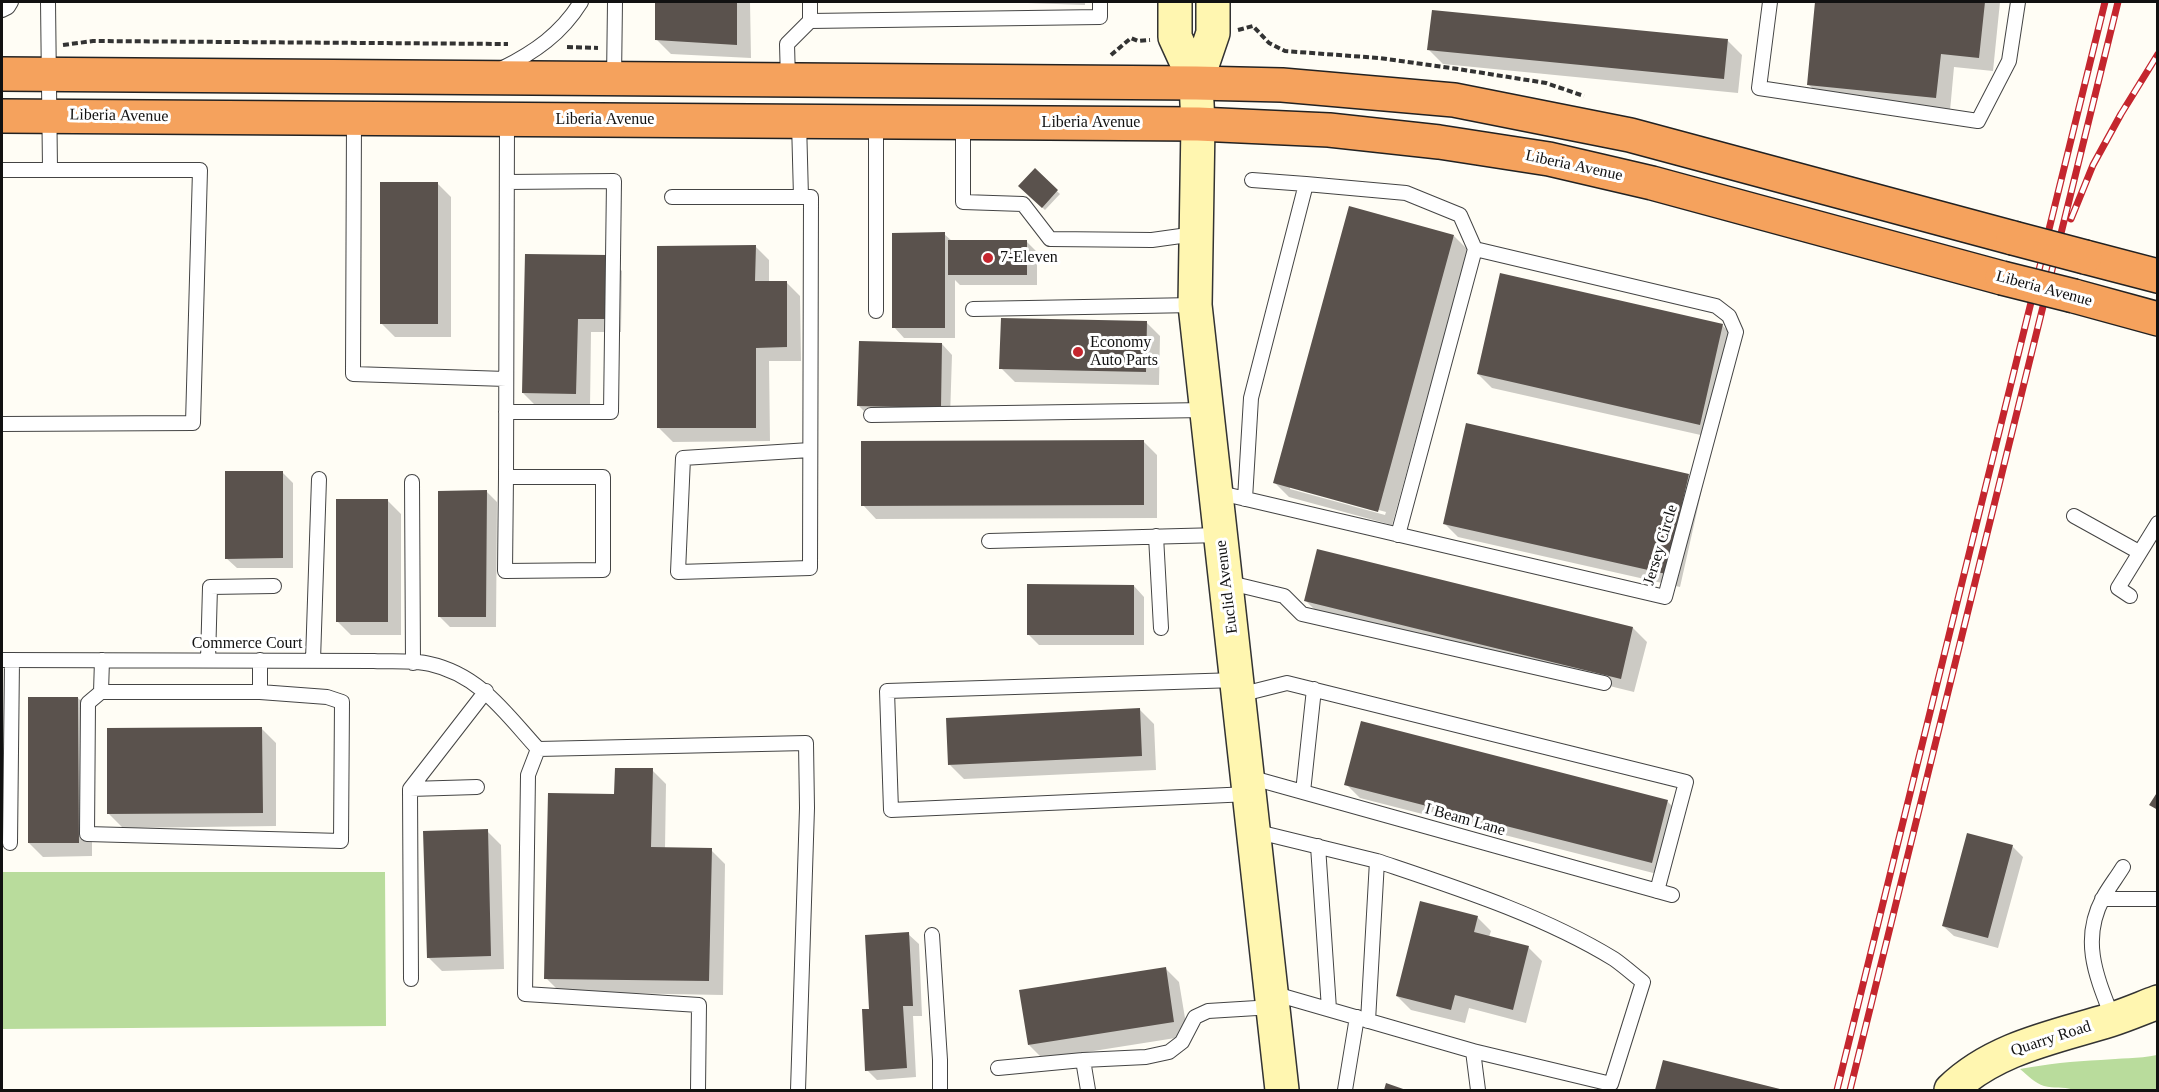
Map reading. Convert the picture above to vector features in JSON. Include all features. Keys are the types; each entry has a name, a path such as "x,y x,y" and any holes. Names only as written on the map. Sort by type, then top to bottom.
{"highway":[{"path":"2,74 1196,83 1282,85 1454,100 1630,135 2157,276"},
{"name":"Liberia Avenue","path":"2,116 1198,124 1329,130 1439,142 1549,159 1652,183 2157,319"}],"street":[{"name":"Euclid Avenue","path":"1175,2 1175,37 1196,83"},
{"name":"Euclid Avenue","path":"1213,2 1213,33 1196,83 1198,124 1195,305 1206,410 1230,496 1221,535 1282,1090"},
{"name":"Quarry Road","path":"1951,1090 1986,1064 2009,1052 2113,1019 2157,1002"}],"lane":[{"path":"3,2 2,8 8,7 11,2"},
{"path":"48,2 50,169"},
{"path":"483,78 522,59 549,40 581,2"},
{"path":"614,79 615,2"},
{"path":"810,2 810,21"},
{"path":"788,80 787,44 810,21 1100,17 1100,2"},
{"path":"1770,2 1759,88 1978,121 2009,61 2018,2"},
{"path":"354,119 353,374 506,379"},
{"path":"506,477 603,477 603,570 505,571 507,120"},
{"path":"799,122 801,197"},
{"path":"876,122 876,311"},
{"path":"963,123 963,202 1023,204 1050,239 1152,240 1195,234"},
{"path":"2,170 200,170 193,423 2,424"},
{"path":"1252,180 1406,193 1460,215 1475,249 1398,535"},
{"path":"506,412 611,412 614,192 614,181 507,182"},
{"path":"1230,496 1251,398 1306,184"},
{"path":"672,197 811,197 810,568 678,572 683,458 810,450"},
{"name":"Jersey Circle","path":"1230,496 1665,597 1736,332 1729,316 1716,306 1475,249"},
{"path":"973,309 1195,305"},
{"path":"871,415 1206,410"},
{"path":"313,660 319,479"},
{"path":"412,482 413,663"},
{"path":"2074,516 2139,552"},
{"path":"2130,596 2118,588 2157,523"},
{"path":"989,541 1221,535"},
{"path":"1156,536 1161,628"},
{"path":"1226,582 1284,596 1302,614 1604,683"},
{"path":"208,660 210,587 274,586"},
{"path":"7,660 10,843"},
{"name":"Commerce Court","path":"7,660 313,660 429,664 454,672 486,691 538,749"},
{"path":"101,692 102,660"},
{"path":"260,660 260,692"},
{"path":"1239,687 1287,683 1686,783 1657,891"},
{"name":"I Beam Lane","path":"1239,687 887,691 891,810 1250,785 1303,792 1672,895"},
{"path":"1303,792 1314,689"},
{"path":"411,979 410,789 486,691"},
{"path":"101,692 260,692 327,697 342,702 341,841 87,834 88,703 101,692"},
{"path":"698,1090 699,1005 525,994 528,775 538,749 806,743 807,808 798,1090"},
{"path":"410,789 477,787"},
{"path":"998,1068 1083,1060 1146,1058 1169,1052 1182,1042 1195,1017 1208,1011 1273,1000 1329,1010 1473,1051 1611,1084 1643,982 1615,960 1560,931 1473,893 1377,861 1254,831"},
{"path":"1318,846 1329,1010"},
{"path":"1345,1090 1362,1019 1377,861"},
{"path":"2113,1019 2096,974 2091,948 2093,926 2102,899 2123,867"},
{"path":"2102,899 2157,899"},
{"path":"932,935 940,1090"},
{"path":"1473,1051 1478,1090"},
{"path":"1083,1060 1088,1090"}],"path":[{"path":"1131,38 1138,41"},
{"path":"93,41 510,44"},
{"path":"558,47 595,47"}],"green space":[{"path":"2,872 385,872 386,1026 2,1029"},
{"path":"2157,1055 2157,1090 2074,1090 2048,1087 2037,1083 2020,1069 2050,1064"}],"building":[{"path":"655,2 737,2 737,45 655,40"},
{"path":"1815,2 1985,2 1979,58 1941,54 1936,98 1807,85"},
{"path":"1432,10 1728,39 1724,79 1427,50"},
{"name":"7-Eleven","path":"1035,168 1058,190 1042,208 1018,186"},
{"path":"380,182 438,182 438,324 380,324"},
{"path":"1349,206 1454,235 1378,512 1273,483"},
{"path":"945,232 945,328 892,328 892,233"},
{"name":"7-Eleven","path":"948,240 1027,240 1027,275 948,275"},
{"path":"756,245 755,281 787,281 787,347 756,348 756,428 657,428 657,246"},
{"path":"525,254 608,255 607,319 578,319 576,394 522,393"},
{"path":"1500,273 1723,324 1700,425 1477,374"},
{"path":"1001,318 1147,321 1146,372 999,369"},
{"path":"859,341 942,343 941,408 857,406"},
{"path":"1466,423 1689,474 1666,574 1443,524"},
{"path":"1144,440 1144,505 861,506 861,441"},
{"path":"225,471 283,471 283,558 225,559"},
{"path":"487,490 486,617 438,617 438,491"},
{"path":"336,499 388,499 388,622 336,622"},
{"path":"1317,549 1633,627 1621,679 1304,601"},
{"path":"1027,584 1134,585 1134,635 1027,635"},
{"path":"28,697 78,697 79,843 28,843"},
{"path":"1140,708 1142,756 948,765 946,718"},
{"path":"1361,721 1668,800 1652,863 1344,785"},
{"path":"262,727 263,813 107,814 107,728"},
{"path":"615,768 653,768 651,847 712,848 709,981 544,979 548,793 614,794"},
{"path":"2158,791 2158,810 2149,805"},
{"path":"488,829 491,956 427,958 423,831"},
{"path":"1967,833 2013,845 1988,938 1942,926"},
{"path":"1420,901 1478,916 1474,932 1529,946 1513,1010 1455,995 1451,1010 1396,996"},
{"path":"909,932 913,1006 903,1006 907,1068 865,1071 862,1009 869,1009 865,935"},
{"path":"1166,967 1174,1022 1028,1045 1019,990"},
{"path":"1663,1060 1784,1090 1655,1090"},
{"path":"1386,1083 1406,1090 1384,1090"}],"railway":[{"path":"1837,1090 2105,2"},
{"path":"1850,1090 2118,2"},
{"path":"2071,219 2093,165 2158,54"}],"place":[{"name":"7-Eleven","path":"988,258"},
{"name":"Economy Auto Parts","path":"1078,352"}]}
